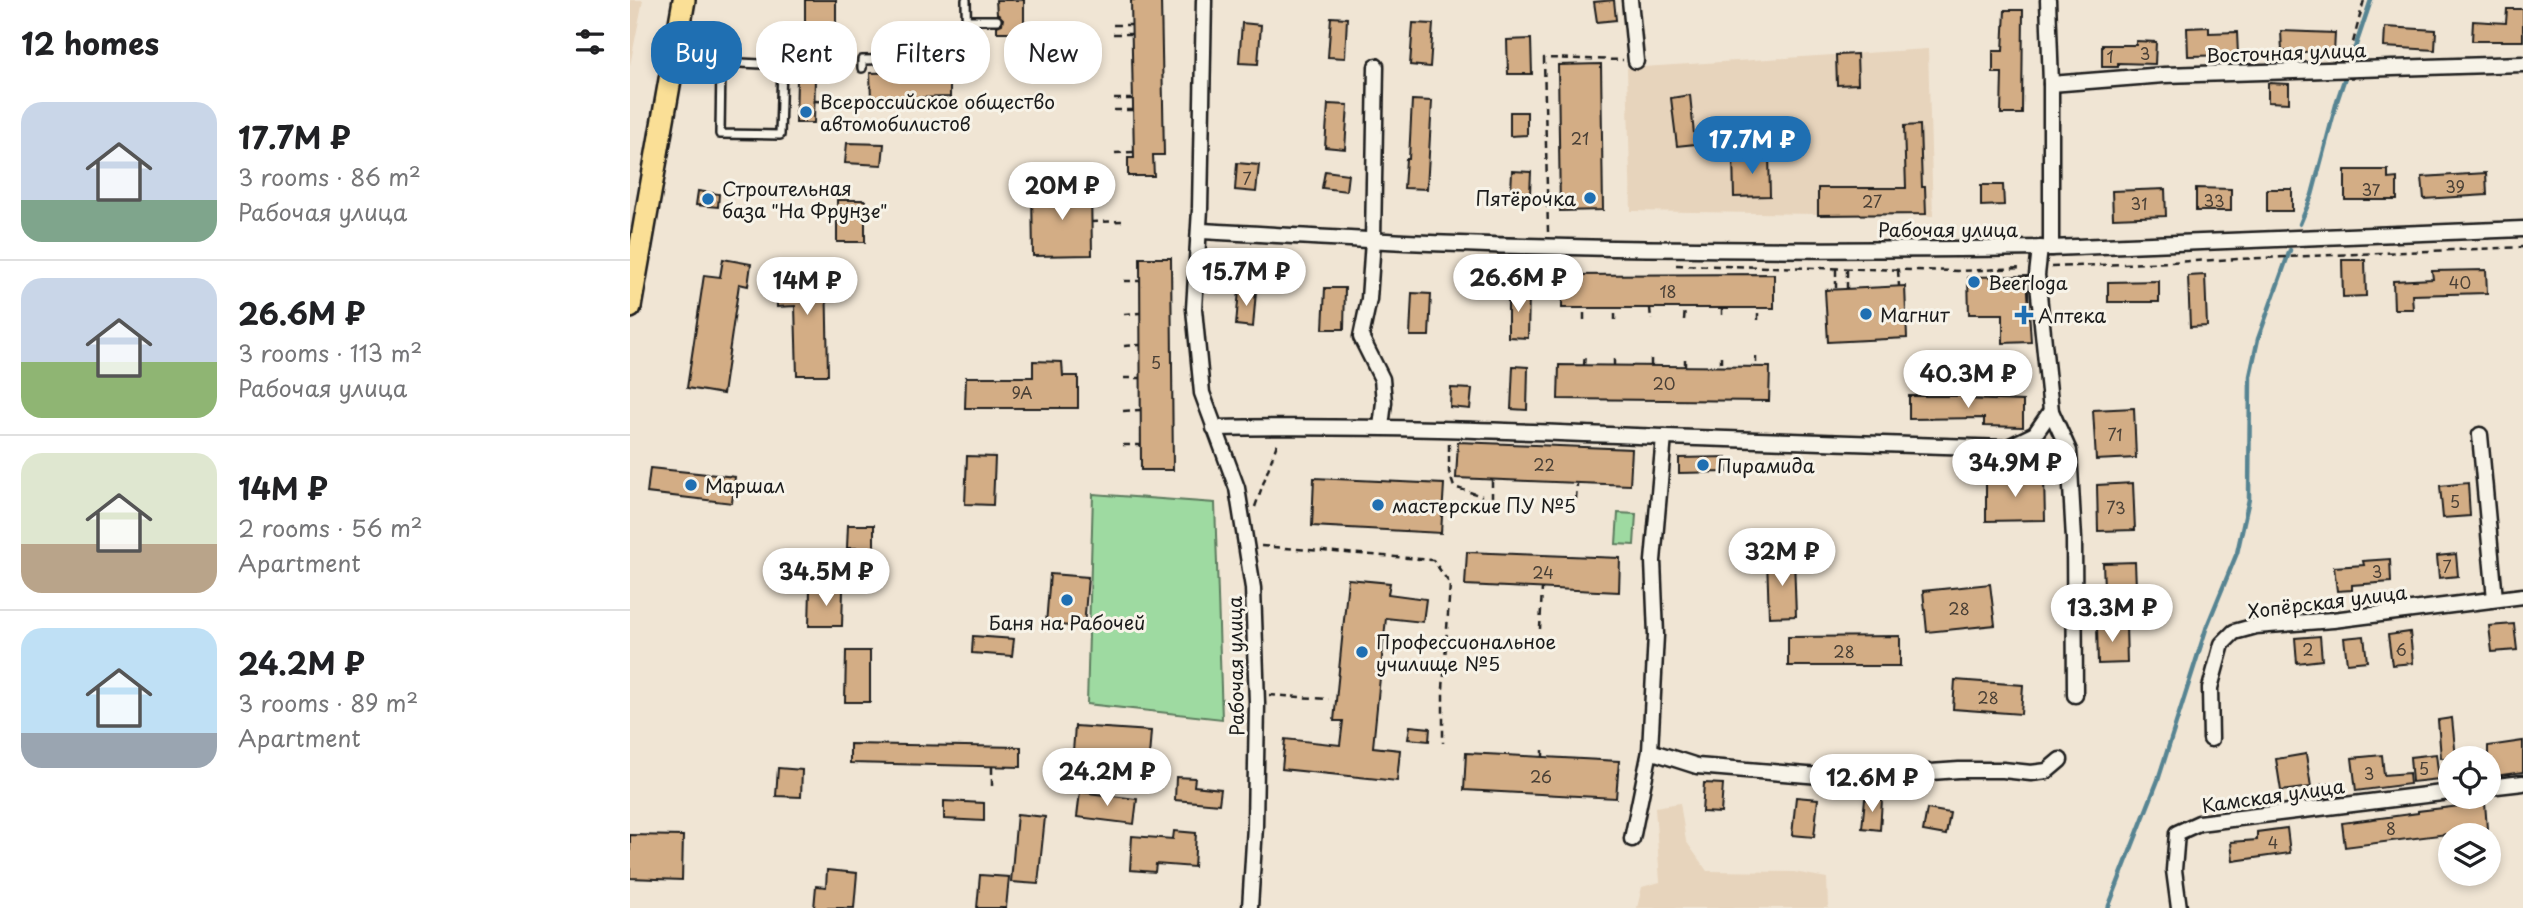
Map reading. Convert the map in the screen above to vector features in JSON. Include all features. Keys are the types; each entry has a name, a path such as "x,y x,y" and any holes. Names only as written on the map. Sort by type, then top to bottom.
{"main road":[{"path":"680,21 684,0"},
{"path":"630,307 638,215 668,84"}],"street":[{"name":"Рабочая улица","path":"1204,0 1199,231 1194,309 1202,393 1237,488 1253,588 1257,694 1255,826 1250,908"},
{"path":"1630,0 1636,61"},
{"path":"2048,0 2051,84 2045,248 2036,275 2051,411 2069,451 2074,539 2075,695"},
{"name":"Восточная улица","path":"2051,84 2164,75 2523,64"},
{"path":"1376,66 1373,240 1368,299 1361,337 1382,379 1384,401 1381,427"},
{"name":"Рабочая улица","path":"1199,231 1548,246 2045,248 2523,229"},
{"path":"1214,428 1381,427 2006,447 2035,434 2051,411"},
{"path":"2480,435 2495,599"},
{"path":"1632,839 1650,751 1656,635 1653,561 1664,437"},
{"name":"Хопёрская улица","path":"2211,739 2210,688 2222,643 2234,632 2256,626 2333,620 2523,596"},
{"path":"1650,751 1696,766 1845,778 1959,770 2003,769 2031,773 2047,771 2060,760"},
{"path":"2501,786 2523,783"},
{"name":"Камская улица","path":"2179,908 2174,870 2177,833 2199,823 2438,793"}],"lane":[{"path":"862,68 862,60 967,58 966,0"},
{"path":"967,20 997,20"},
{"path":"721,64 782,65 780,135 720,134 721,64"}],"path":[{"path":"2345,70 2364,0"},
{"path":"1113,25 1132,25"},
{"path":"1113,34 1132,34"},
{"path":"1548,246 1544,58 1636,61"},
{"path":"1114,99 1133,99"},
{"path":"815,100 828,102"},
{"path":"1115,110 1133,110"},
{"path":"1115,153 1134,152"},
{"path":"1091,222 1124,221"},
{"path":"2276,257 2523,247"},
{"path":"1836,269 1836,289"},
{"path":"1847,270 1847,289"},
{"path":"1898,270 1899,286"},
{"path":"1124,281 1140,281"},
{"path":"1584,308 1584,320"},
{"path":"1615,308 1615,320"},
{"path":"1650,308 1651,320"},
{"path":"1684,320 1685,308"},
{"path":"1722,308 1722,320"},
{"path":"1758,308 1758,320"},
{"path":"1124,314 1140,313"},
{"path":"1124,346 1140,345"},
{"path":"1584,365 1585,355"},
{"path":"1614,355 1614,366"},
{"path":"1651,355 1651,366"},
{"path":"1685,355 1685,366"},
{"path":"1721,356 1721,367"},
{"path":"1756,356 1756,367"},
{"path":"1124,378 1140,378"},
{"path":"1123,411 1141,410"},
{"path":"1283,427 1246,542 1330,553 1433,560 1450,584 1443,688 1443,743"},
{"path":"1449,430 1450,472 1454,487 1482,496"},
{"path":"1124,445 1141,445"},
{"path":"1492,480 1492,497"},
{"path":"1576,499 1577,484"},
{"path":"1540,629 1542,588"},
{"path":"1257,694 1329,699"},
{"path":"1542,757 1543,747"},
{"path":"992,766 992,786"}],"shaded area":[{"path":"630,0 643,0 630,65"},
{"path":"1928,49 1933,216 1631,211 1627,68"},
{"path":"1680,803 1686,841 1707,871 1794,872 1827,878 1828,908 1637,908 1642,887 1660,882 1655,807"}],"green space":[{"path":"1093,494 1215,503 1222,719 1087,704"},
{"path":"1618,513 1636,514 1634,545 1616,544"}],"building":[{"path":"805,0 836,0 836,21 805,21"},
{"path":"996,0 1024,0 1024,21 1004,21 1004,32 997,32 997,26 1002,24 1003,19 997,14"},
{"path":"1131,0 1161,0 1164,155 1153,155 1154,176 1128,176 1128,158 1134,158"},
{"path":"1614,0 1616,20 1597,22 1594,2"},
{"path":"2507,9 2523,9 2523,41 2472,41 2473,21 2506,23"},
{"path":"2005,10 2023,10 2022,114 2001,114 2002,73 1993,73 1993,51 2003,51"},
{"path":"1331,17 1347,18 1345,58 1328,57"},
{"path":"1242,23 1261,25 1258,64 1239,63"},
{"path":"1413,23 1433,24 1430,67 1410,65"},
{"path":"2209,27 2209,33 2237,32 2238,55 2188,56 2187,28"},
{"path":"2385,27 2436,30 2435,50 2384,47"},
{"path":"2281,31 2335,33 2334,53 2282,51"},
{"path":"1531,39 1532,74 1508,74 1507,40"},
{"path":"2136,41 2156,42 2155,64 2118,63 2118,67 2102,67 2102,45 2136,45"},
{"path":"1857,54 1858,84 1837,85 1836,55"},
{"path":"1601,64 1603,210 1560,211 1558,65"},
{"path":"870,73 871,84 950,84 950,97 871,99"},
{"path":"2268,83 2289,84 2289,103 2268,102"},
{"name":"Всероссийское общество автомобилистов","path":"797,84 815,84 814,123 796,123"},
{"path":"1690,95 1695,144 1677,146 1671,98"},
{"path":"1412,100 1432,101 1427,189 1404,188 1406,159 1409,159"},
{"path":"1328,104 1348,105 1345,149 1325,147"},
{"path":"1510,112 1527,112 1527,135 1510,136"},
{"path":"1920,125 1922,187 1925,187 1926,214 1818,215 1818,188 1906,188 1904,126"},
{"path":"847,143 884,144 882,165 845,163"},
{"path":"1769,155 1770,196 1734,197 1733,156"},
{"path":"1237,163 1259,165 1256,192 1235,190"},
{"path":"2345,170 2388,170 2388,179 2397,178 2397,200 2345,200"},
{"path":"1325,171 1348,174 1346,191 1322,188"},
{"path":"1512,171 1531,172 1530,193 1511,192"},
{"path":"2486,173 2487,195 2424,199 2422,177"},
{"path":"1981,185 2003,185 2004,205 1981,206"},
{"path":"1091,188 1092,255 1033,256 1032,189"},
{"path":"2196,188 2231,189 2231,211 2196,211"},
{"path":"2165,189 2166,216 2113,218 2112,191"},
{"path":"2267,189 2292,189 2292,211 2267,211"},
{"name":"Строительная база \"На Фрунзе\"","path":"698,191 719,194 718,207 696,205"},
{"path":"837,200 865,200 865,242 837,242"},
{"path":"1140,258 1171,258 1173,470 1141,470"},
{"path":"723,259 751,264 748,286 739,284 723,394 687,388 704,275 720,277"},
{"path":"2342,260 2365,260 2366,296 2343,297"},
{"path":"2486,270 2487,293 2412,295 2413,309 2394,309 2393,281 2433,279 2432,271"},
{"path":"826,271 828,375 797,375 795,306 777,307 776,272"},
{"path":"1774,274 1774,308 1562,308 1562,275"},
{"path":"2205,275 2207,326 2190,327 2188,276"},
{"path":"2027,276 2031,342 2003,343 2003,314 1969,314 1968,277"},
{"path":"2159,281 2159,302 2108,302 2108,282"},
{"name":"Магнит","path":"1905,286 1907,338 1828,342 1825,290"},
{"path":"1325,288 1345,288 1344,329 1323,329"},
{"path":"1239,290 1256,291 1253,327 1236,325"},
{"path":"1508,291 1529,292 1528,338 1508,337"},
{"path":"1412,293 1431,294 1429,336 1410,336"},
{"path":"1033,361 1062,362 1063,376 1078,376 1078,408 965,408 966,377 1033,377"},
{"path":"1559,365 1770,367 1769,401 1558,399"},
{"path":"1513,366 1528,367 1527,410 1511,409"},
{"path":"1451,388 1472,389 1470,409 1450,407"},
{"path":"1909,396 1962,396 1962,399 2023,401 2023,427 1984,426 1984,418 1909,419"},
{"path":"2134,408 2136,458 2096,460 2093,410"},
{"path":"1458,442 1632,449 1630,485 1456,478"},
{"path":"967,456 995,457 993,505 965,504"},
{"name":"Пирамида","path":"1727,457 1727,472 1679,473 1679,458"},
{"name":"Маршал","path":"650,468 735,477 732,503 647,493"},
{"path":"2044,477 2045,520 1986,521 1986,478"},
{"name":"мастерские ПУ №5","path":"1314,478 1444,484 1441,533 1312,526"},
{"path":"2133,483 2135,530 2098,531 2097,485"},
{"path":"2468,483 2470,516 2443,518 2440,486"},
{"path":"848,525 874,525 874,548 847,548"},
{"path":"1467,552 1620,558 1619,592 1465,585"},
{"path":"2456,554 2458,576 2439,578 2437,556"},
{"path":"1794,558 1796,616 1769,617 1767,559"},
{"path":"2390,559 2391,582 2352,585 2352,590 2337,591 2334,567 2364,565 2363,561"},
{"path":"2135,562 2136,587 2104,588 2103,563"},
{"name":"Баня на Рабочей","path":"1050,574 1088,577 1084,627 1046,624"},
{"name":"Профессиональное училище №5","path":"1348,579 1390,583 1388,594 1426,599 1423,622 1386,618 1373,747 1400,750 1397,781 1282,769 1285,739 1340,745 1343,721 1334,721"},
{"path":"1990,584 1995,625 1927,632 1923,591"},
{"path":"810,589 843,590 842,626 809,626"},
{"path":"2514,624 2517,650 2492,652 2489,626"},
{"path":"2126,625 2127,663 2098,664 2097,626"},
{"path":"2410,632 2413,663 2392,665 2388,635"},
{"path":"973,636 1014,639 1012,656 972,653"},
{"path":"1900,636 1900,666 1788,666 1788,637"},
{"path":"2320,636 2322,660 2297,663 2295,638"},
{"path":"2364,636 2367,661 2347,663 2344,638"},
{"path":"846,651 870,651 870,702 845,702"},
{"path":"1955,680 2023,685 2021,714 1953,709"},
{"path":"2452,718 2455,746 2440,746 2438,720"},
{"path":"1075,726 1151,731 1148,770 1072,764"},
{"path":"1410,726 1430,728 1429,741 1408,739"},
{"path":"2523,741 2523,772 2501,775 2501,746 2488,746"},
{"path":"850,744 1021,747 1021,767 850,763"},
{"path":"1466,753 1619,761 1616,798 1464,790"},
{"path":"2306,754 2311,787 2281,791 2276,759"},
{"path":"2436,754 2438,779 2412,782 2410,757"},
{"path":"2382,755 2384,775 2409,773 2410,784 2356,791 2352,758"},
{"path":"778,768 802,770 801,797 776,796"},
{"path":"1176,777 1195,778 1194,786 1221,789 1219,804 1175,800"},
{"path":"1704,783 1723,784 1721,813 1702,812"},
{"path":"2339,783 2341,796 2321,798 2320,785"},
{"path":"1080,792 1137,799 1134,824 1077,817"},
{"path":"1796,797 1818,799 1814,837 1792,835"},
{"path":"1865,799 1882,800 1880,830 1862,828"},
{"path":"944,801 984,803 984,821 944,819"},
{"path":"1927,809 1950,813 1946,835 1923,831"},
{"path":"2485,809 2487,823 2438,823 2438,835 2345,847 2342,823 2418,811"},
{"path":"1017,814 1045,817 1038,884 1011,882"},
{"path":"2287,828 2290,853 2233,861 2231,842 2257,840 2257,832"},
{"path":"1174,831 1196,833 1194,867 1156,864 1155,872 1130,870 1132,836 1173,839"},
{"path":"630,835 683,836 682,880 630,878"},
{"path":"827,870 857,873 854,908 814,908 816,886 826,887"},
{"path":"980,875 1009,877 1006,908 977,908"}],"waterway":[{"path":"2300,224 2312,195 2337,101 2371,0"},
{"path":"2108,908 2158,780 2207,626 2237,553 2249,499 2250,376 2258,339 2290,250"}],"place":[{"name":"Всероссийское общество автомобилистов","path":"806,112"},
{"name":"Пятёрочка","path":"1590,198"},
{"name":"Строительная база \"На Фрунзе\"","path":"708,199"},
{"name":"Beerloga","path":"1974,282"},
{"name":"Магнит","path":"1866,314"},
{"name":"Аптека","path":"2024,315"},
{"name":"Пирамида","path":"1703,465"},
{"name":"Маршал","path":"691,485"},
{"name":"мастерские ПУ №5","path":"1378,505"},
{"name":"Баня на Рабочей","path":"1067,600"},
{"name":"Профессиональное училище №5","path":"1362,652"}]}
